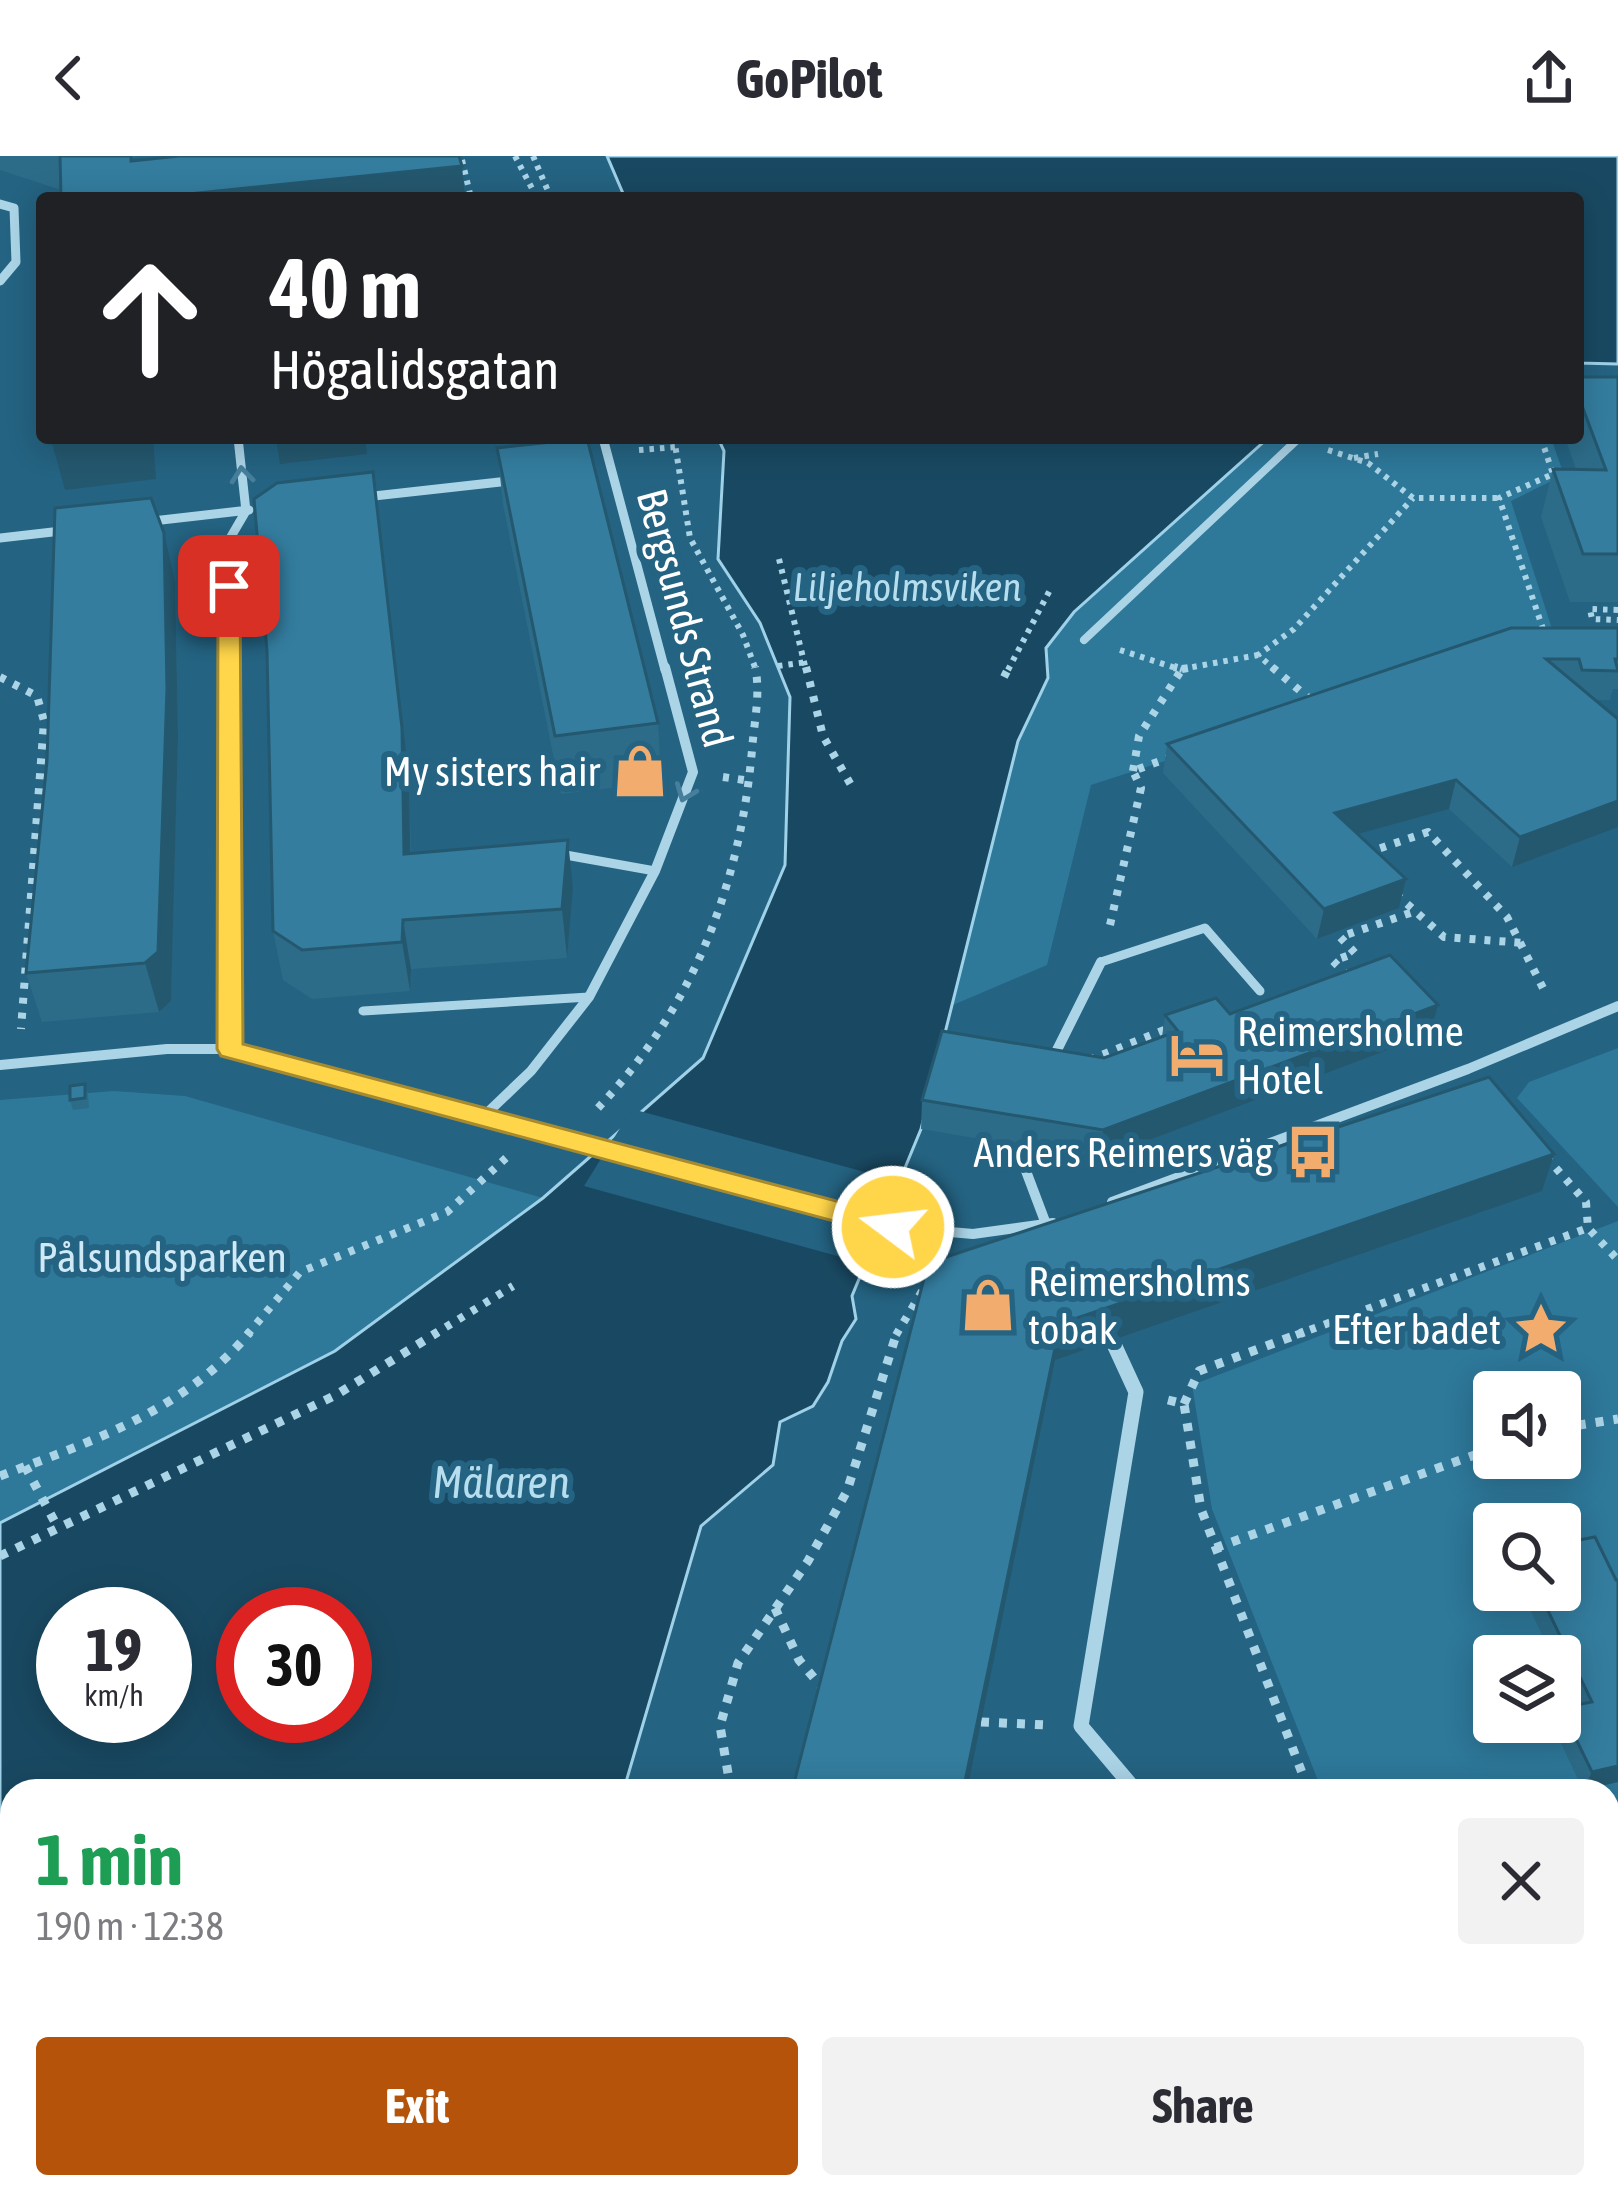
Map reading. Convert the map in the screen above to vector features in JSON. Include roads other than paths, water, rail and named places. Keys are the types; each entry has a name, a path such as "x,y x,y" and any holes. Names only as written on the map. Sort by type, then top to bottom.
{"street":[{"path":"0,204 14,208 16,262 0,281"},
{"path":"230,1049 229,540 246,511 239,444"},
{"name":"Bergsunds Strand","path":"486,1114 531,1071 589,997 655,871 693,772 605,444"},
{"path":"1084,640 1293,444"},
{"path":"590,472 612,470"},
{"path":"356,498 521,479"},
{"path":"134,523 268,508"},
{"path":"0,538 89,528"},
{"path":"1046,1073 1101,962"},
{"path":"1088,1211 1468,1070 1618,1006"},
{"path":"0,1065 167,1049 230,1049 486,1114 893,1227 955,1236 1005,1234 1067,1218"},
{"path":"1028,1147 1026,1171 1056,1250"},
{"path":"1112,1340 1136,1392 1081,1726 1126,1779"}],"lane":[{"path":"548,852 655,871"},
{"path":"1101,962 1205,928 1260,991"},
{"path":"364,1011 589,997"}],"water":[{"path":"607,156 1618,156 1618,364 1584,363 1584,192 622,192"},
{"name":"Mälaren","path":"721,444 1261,444 1074,612 1046,648 1048,678 1018,741 921,1129 852,1296 856,1319 813,1406 780,1422 773,1465 701,1526 627,1779 0,1779 0,1523 335,1351 543,1198 703,1058 785,865 790,697 760,623 718,559"}],"place":[{"name":"My sisters hair","path":"640,771"},
{"name":"Reimersholme Hotel","path":"1197,1055"},
{"name":"Anders Reimers väg","path":"1313,1152"},
{"name":"Reimersholms tobak","path":"988,1305"},
{"name":"Efter badet","path":"1541,1329"}],"water label":[{"name":"Liljeholmsviken","path":"907,587"}],"park label":[{"name":"Pålsundsparken","path":"162,1257"}]}
